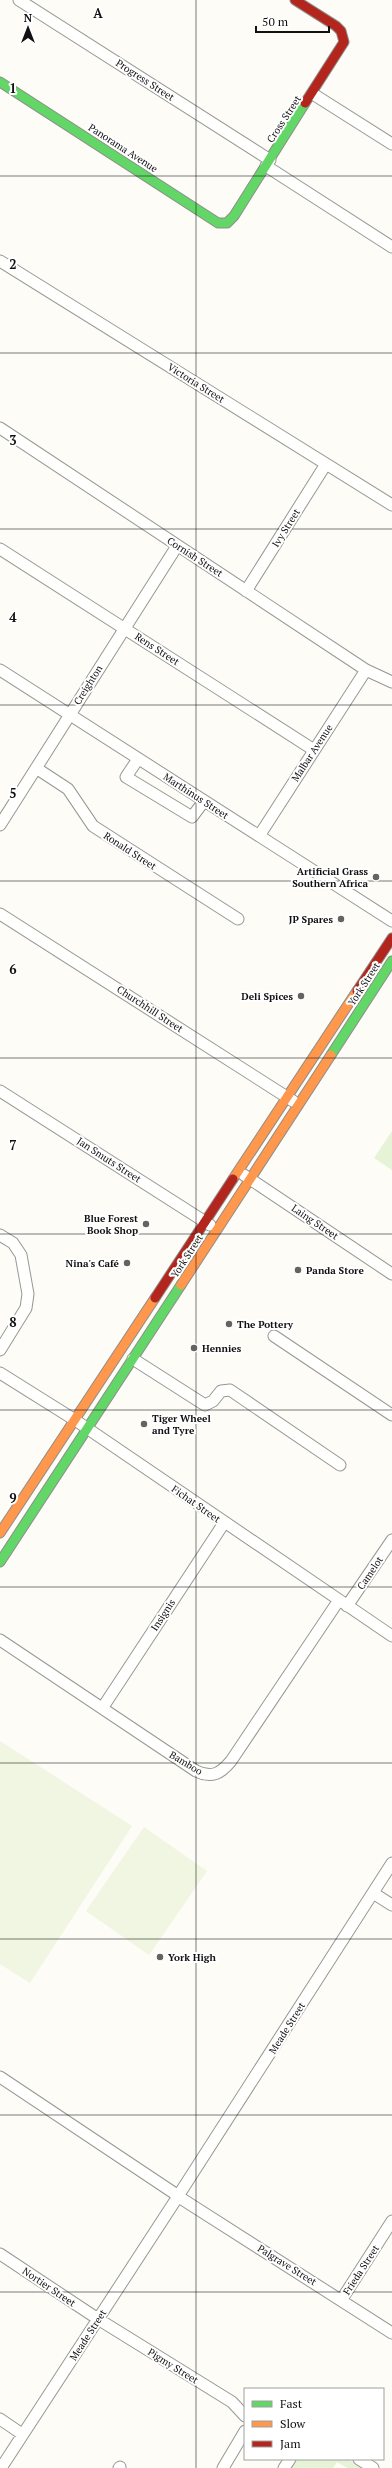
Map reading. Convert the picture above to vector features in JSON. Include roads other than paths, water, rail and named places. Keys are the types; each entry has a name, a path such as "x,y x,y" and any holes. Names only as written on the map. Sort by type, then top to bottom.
{"main road":[{"name":"Cross Street","path":"234,216 313,94 342,48 344,42 341,31 296,0"},
{"name":"Panorama Avenue","path":"0,82 210,218 223,223 231,221 234,216"},
{"name":"York Street","path":"0,1533 76,1420 237,1170 286,1096 311,1063 392,938"},
{"name":"York Street","path":"0,1562 217,1229 300,1105 392,961"}],"street":[{"name":"Progress Street","path":"19,0 268,163 392,247"},
{"path":"313,94 392,144"},
{"name":"Victoria Street","path":"0,261 392,505"},
{"name":"Cornish Street","path":"0,428 366,670 392,682"},
{"name":"Ivy Street","path":"246,591 326,464"},
{"name":"Creighton","path":"0,825 177,546"},
{"name":"Rens Street","path":"0,549 314,750"},
{"name":"Marthinus Street","path":"0,670 392,921"},
{"name":"Malbar Avenue","path":"259,836 366,670"},
{"path":"138,759 126,777 192,817 204,801"},
{"name":"Ronald Street","path":"36,768 68,789 92,826 238,919"},
{"name":"Churchhill Street","path":"0,914 300,1105"},
{"name":"Jan Smuts Street","path":"0,1091 217,1229"},
{"name":"Laing Street","path":"237,1170 392,1274"},
{"path":"0,1235 17,1247 26,1274 28,1294 26,1308 0,1350"},
{"path":"274,1336 392,1415"},
{"path":"133,1359 205,1405 213,1401 221,1391 230,1390 340,1465"},
{"name":"Fichat Street","path":"0,1372 88,1428 224,1523 392,1636"},
{"name":"Insignis","path":"103,1707 224,1523"},
{"name":"Camelot","path":"343,1603 392,1540"},
{"name":"Bamboo","path":"0,1640 103,1707 196,1772 203,1775 217,1774 231,1761 343,1603"},
{"name":"Meade Street","path":"1,2468 178,2197 392,1863"},
{"path":"373,1893 392,1905"},
{"name":"Palgrave Street","path":"0,2077 178,2197 342,2299 392,2333"},
{"name":"Frieda Street","path":"342,2299 392,2221"},
{"name":"Nortier Street","path":"0,2254 98,2319"},
{"name":"Pigmy Street","path":"98,2319 232,2402 244,2415"},
{"path":"0,2419 22,2434"},
{"path":"223,2468 244,2433"},
{"path":"361,2460 373,2468"}],"place":[{"name":"Artificial Grass Southern Africa","path":"376,877"},
{"name":"JP Spares","path":"341,919"},
{"name":"Deli Spices","path":"301,996"},
{"name":"Blue Forest Book Shop","path":"146,1224"},
{"name":"Nina's Café","path":"127,1263"},
{"name":"Panda Store","path":"298,1270"},
{"name":"The Pottery","path":"229,1324"},
{"name":"Hennies","path":"194,1348"},
{"name":"Tiger Wheel and Tyre","path":"144,1424"},
{"name":"York High","path":"160,1957"}]}
